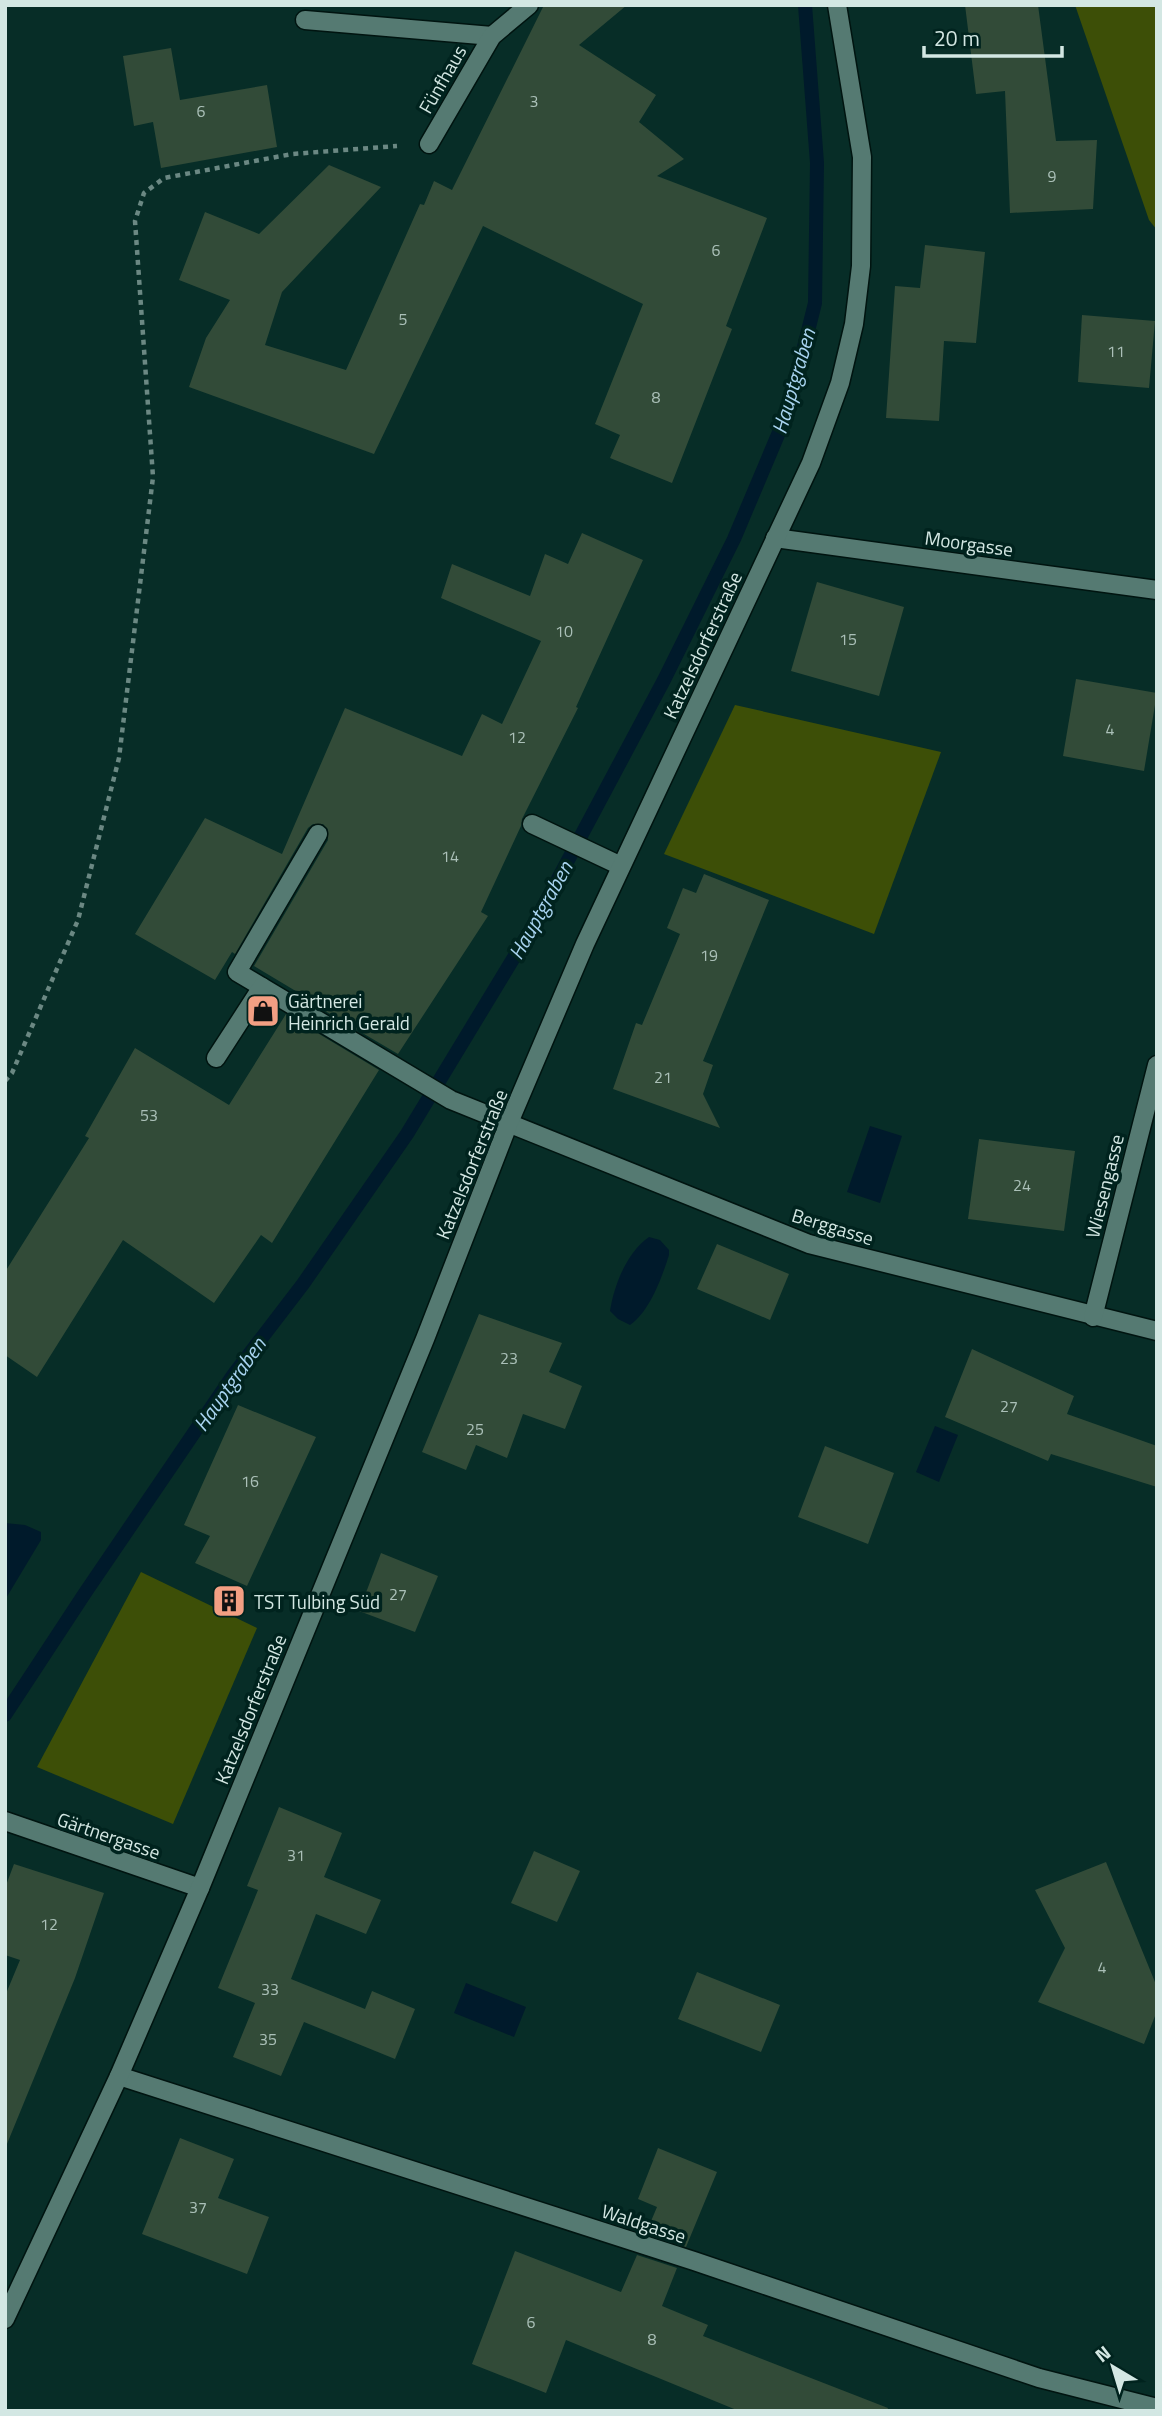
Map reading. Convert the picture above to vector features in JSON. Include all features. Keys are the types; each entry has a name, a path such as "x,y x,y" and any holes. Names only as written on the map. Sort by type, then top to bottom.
{"street":[{"name":"Fünfhaus","path":"429,144 492,36 529,5"},
{"name":"Katzelsdorferstraße","path":"5,2319 119,2076 200,1888 425,1339 508,1125 621,866 811,463 840,383 856,312 861,266 862,157 837,5"},
{"name":"Fünfhaus","path":"305,20 492,36"},
{"name":"Moorgasse","path":"775,538 1157,590"},
{"path":"532,824 621,866"},
{"name":"Berggasse","path":"318,834 237,972 451,1100 809,1244 1157,1331"},
{"path":"216,1058 262,987"},
{"name":"Wiesengasse","path":"1093,1317 1157,1065"},
{"name":"Gärtnergasse","path":"5,1821 200,1888"},
{"name":"Waldgasse","path":"119,2076 694,2261 1039,2378 1157,2408"}],"path":[{"path":"5,1081 12,1073 78,920 119,758 153,477 135,221 144,192 164,178 292,154 429,144"}],"green space":[{"path":"1075,5 1157,5 1157,230 1149,220"},
{"path":"735,705 941,752 874,934 664,854"},
{"path":"141,1572 257,1628 173,1824 37,1767"}],"water":[{"path":"870,1126 902,1136 880,1203 847,1192"},
{"path":"649,1237 660,1240 669,1250 669,1255 659,1283 644,1311 630,1325 610,1311 612,1301 628,1260"},
{"path":"935,1426 958,1435 939,1482 916,1472"},
{"path":"5,1523 25,1525 41,1532 41,1540 5,1600"},
{"path":"466,1983 526,2007 514,2037 454,2013"}],"building":[{"path":"544,5 627,5 579,45 656,95 639,122 684,159 657,176 767,218 726,326 732,329 672,483 610,458 620,435 595,424 643,304 483,226 374,454 189,387 206,338 230,300 179,280 205,212 259,234 329,165 381,187 282,292 265,345 346,370 420,204 424,205 434,181 452,190"},
{"path":"965,5 1038,5 1056,141 1097,140 1093,209 1010,213 1005,91 976,94"},
{"path":"171,48 180,100 267,85 277,147 161,168 153,122 134,126 123,56"},
{"path":"925,245 985,252 976,343 944,341 939,421 886,418 895,286 920,288"},
{"path":"1082,315 1155,321 1149,388 1078,382"},
{"path":"582,533 643,560 576,707 578,708 522,819 481,912 488,916 398,1054 254,966 328,840 328,829 323,824 313,824 308,828 235,954 232,952 215,980 135,934 205,818 282,854 345,708 462,756 482,714 502,724 541,641 441,598 452,564 530,596 545,554 568,564"},
{"path":"817,582 904,607 879,696 791,671"},
{"path":"1076,679 1157,693 1144,771 1063,756"},
{"path":"704,874 769,900 703,1061 713,1065 703,1094 720,1128 613,1089 636,1023 642,1025 680,934 667,928 683,888 696,893"},
{"path":"286,1014 379,1070 272,1243 261,1235 214,1303 123,1240 37,1377 5,1355 5,1272 89,1138 85,1136 135,1048 229,1105"},
{"path":"979,1139 1075,1151 1064,1231 968,1219"},
{"path":"717,1244 789,1274 770,1320 697,1289"},
{"path":"479,1314 562,1343 549,1372 582,1386 565,1429 523,1414 507,1458 476,1445 466,1470 422,1452"},
{"path":"972,1349 1074,1396 1067,1414 1157,1446 1157,1487 1051,1454 1048,1461 945,1417"},
{"path":"238,1405 316,1437 247,1586 195,1563 210,1536 184,1525"},
{"path":"825,1446 894,1473 868,1544 798,1517"},
{"path":"381,1553 438,1576 415,1632 359,1611"},
{"path":"279,1807 342,1833 324,1877 381,1900 366,1934 316,1914 291,1979 365,2009 372,1991 415,2009 395,2059 304,2022 281,2076 233,2057 255,2003 218,1988 258,1890 247,1886"},
{"path":"534,1851 580,1871 557,1922 511,1903"},
{"path":"1106,1862 1157,1987 1157,2011 1144,2044 1038,2002 1065,1948 1035,1890"},
{"path":"14,1864 104,1893 75,1978 7,2144 5,1996 20,1960 5,1955 5,1888"},
{"path":"697,1972 780,2005 761,2052 678,2019"},
{"path":"180,2138 234,2159 218,2198 269,2217 247,2274 142,2234"},
{"path":"658,2148 717,2172 686,2247 646,2233 657,2207 638,2199"},
{"path":"515,2251 621,2292 637,2255 677,2268 662,2306 708,2325 703,2336 888,2408 887,2411 739,2411 566,2340 546,2393 472,2364"}],"waterway":[{"name":"Hauptgraben","path":"5,1715 234,1374 303,1284 407,1134 533,926 664,680 734,539 788,411 815,303 817,163 805,5"}],"place":[{"name":"Gärtnerei Heinrich Gerald","path":"263,1011"},
{"name":"TST Tulbing Süd","path":"229,1601"}]}
